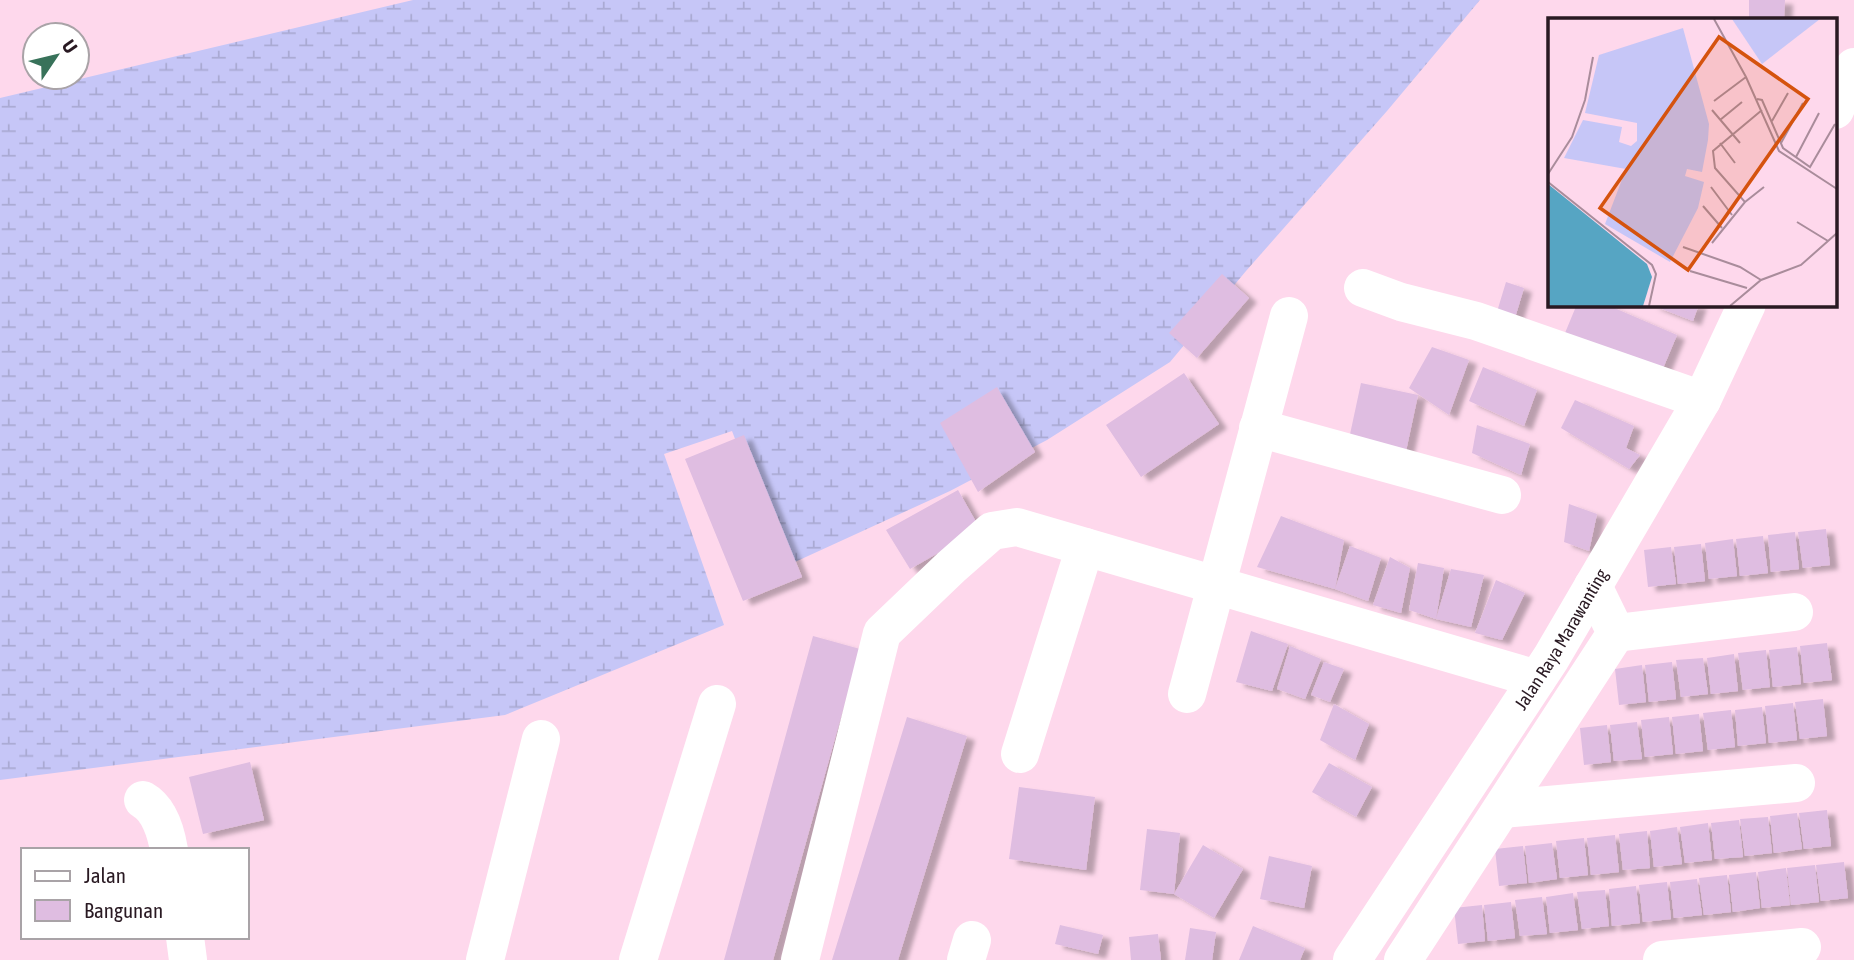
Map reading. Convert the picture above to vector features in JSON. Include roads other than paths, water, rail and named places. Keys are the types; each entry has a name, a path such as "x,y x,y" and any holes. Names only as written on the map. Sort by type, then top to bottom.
{"street":[{"path":"1836,108 1854,67"},
{"path":"1363,288 1401,302 1502,329 1702,400"},
{"name":"Jalan Raya Marawanting","path":"1352,960 1537,679 1702,400 1746,306"},
{"path":"1187,694 1289,316"},
{"path":"1258,428 1502,495"},
{"path":"800,960 882,633 992,531 1017,527 1537,679"},
{"path":"1020,754 1085,547"},
{"path":"1593,586 1616,633"},
{"path":"1616,633 1794,612"},
{"path":"1403,960 1616,633"},
{"path":"638,960 717,704"},
{"path":"485,960 541,739"},
{"path":"1502,809 1797,783"},
{"path":"143,800 150,804 166,831 169,848"},
{"path":"185,939 188,960"},
{"path":"1662,960 1802,947"}]}
